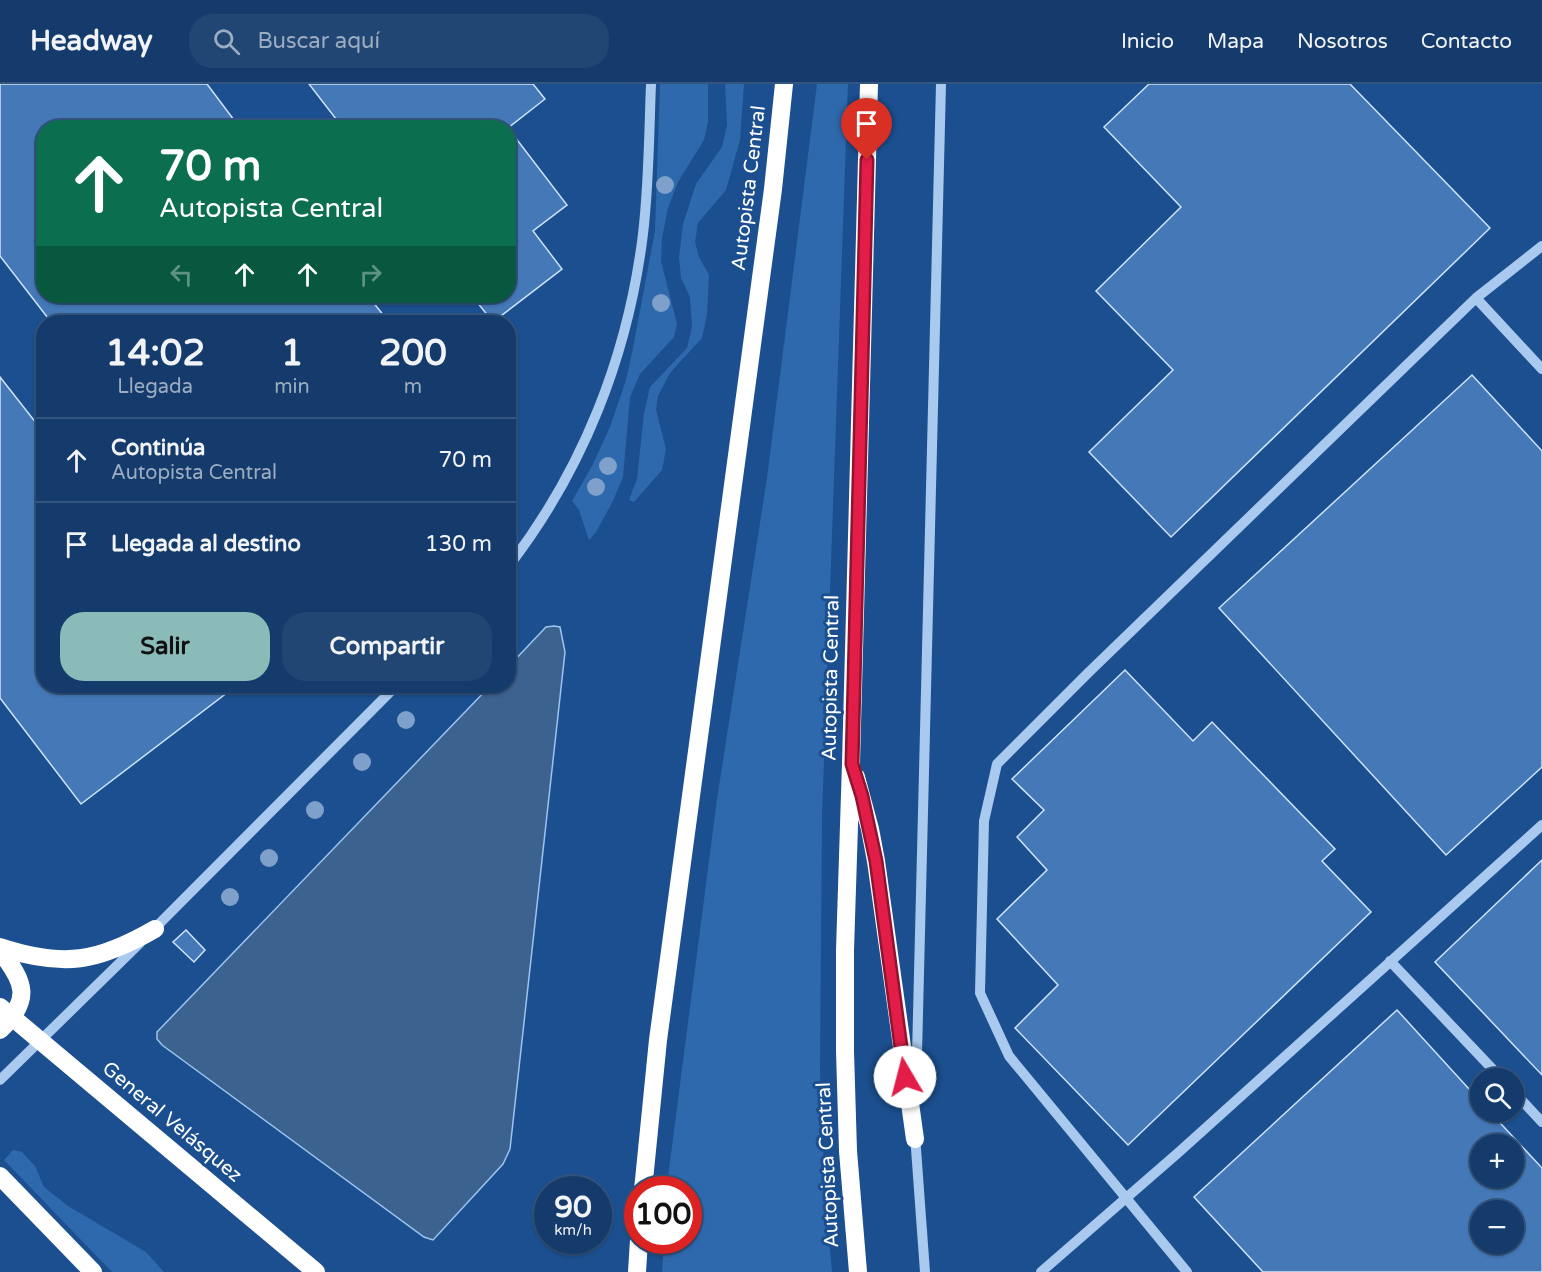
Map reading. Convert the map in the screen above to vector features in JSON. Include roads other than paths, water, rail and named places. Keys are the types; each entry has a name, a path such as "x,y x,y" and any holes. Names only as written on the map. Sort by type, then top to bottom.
{"highway":[{"name":"Autopista Central","path":"644,1176 658,1040 770,211 784,84"},
{"name":"Autopista Central","path":"858,1272 848,1151 844,1051 869,84"},
{"path":"852,764 862,796 876,861 915,1139"},
{"path":"0,949 50,958 96,957 113,951 155,929"},
{"path":"0,949 18,976 22,992 21,1002 16,1012 0,1030"},
{"name":"General Velásquez","path":"0,1007 316,1272"},
{"path":"1,1177 93,1272"},
{"path":"637,1272 638,1254"}],"street":[{"path":"516,556 550,508 573,468 592,426 623,339 635,286 643,233 651,84"},
{"path":"925,1272 915,1139 919,901 941,84"},
{"path":"1187,1272 1009,1056 980,993 984,821 997,764 1476,298 1542,246"},
{"path":"1476,298 1542,369"},
{"path":"0,1080 155,929 389,693"},
{"path":"1041,1272 1542,825"},
{"path":"1390,961 1492,1068"},
{"path":"1524,1103 1542,1122"}]}
